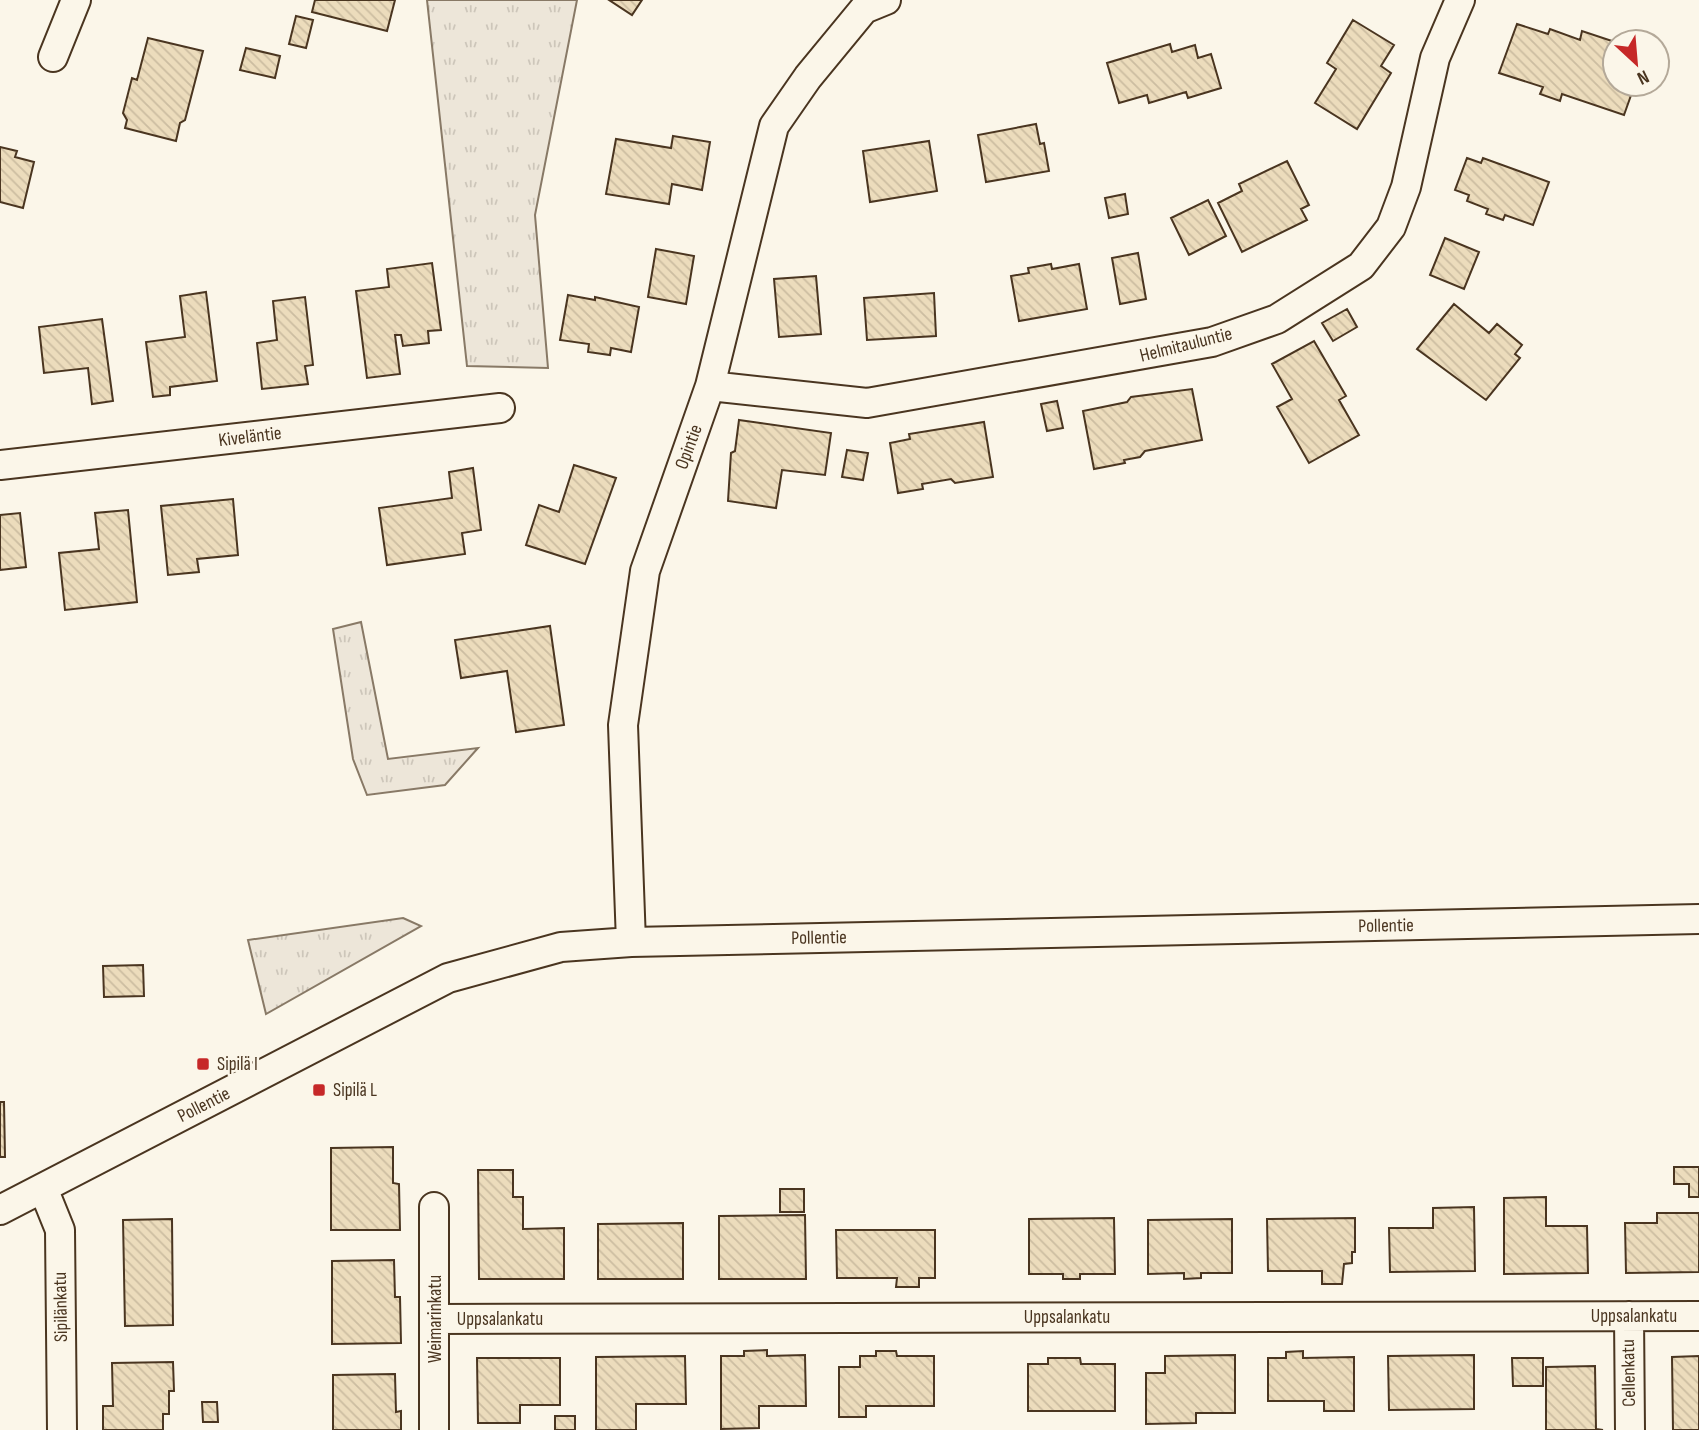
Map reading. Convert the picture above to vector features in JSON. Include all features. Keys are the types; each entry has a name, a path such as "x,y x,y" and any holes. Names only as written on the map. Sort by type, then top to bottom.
{"street":[{"path":"53,58 76,0"},
{"name":"Opintie","path":"631,942 623,725 643,584 710,386 774,126 808,77 864,9 886,0"},
{"name":"Helmitauluntie","path":"710,386 867,403 1188,347 1277,319 1361,266 1391,227 1406,187 1434,58 1460,0"},
{"name":"Kiveläntie","path":"0,465 500,408"},
{"name":"Pollentie","path":"0,1210 448,978 561,947 631,942 1699,919"},
{"name":"Sipilänkatu","path":"43,1188 60,1230 62,1430"},
{"name":"Weimarinkatu","path":"434,1208 434,1430"},
{"name":"Cellenkatu","path":"1629,1316 1630,1430"},
{"name":"Uppsalankatu","path":"435,1319 1699,1316"}],"green space":[{"path":"427,0 577,0 535,215 548,368 467,366"},
{"path":"361,622 388,759 478,748 445,785 367,795 353,759 333,629"},
{"path":"403,918 421,926 266,1014 248,940"}],"building":[{"path":"315,0 395,0 387,31 312,12"},
{"path":"609,0 642,0 632,15"},
{"path":"296,16 313,20 306,48 289,44"},
{"path":"1353,20 1394,45 1381,66 1391,73 1357,129 1315,103 1336,69 1327,63"},
{"path":"1517,24 1548,34 1550,29 1580,40 1582,31 1601,37 1601,98 1630,98 1624,115 1562,94 1560,101 1540,94 1543,87 1499,73"},
{"path":"148,38 203,51 185,120 180,123 176,141 125,128 127,120 123,113 132,78 137,80"},
{"path":"1170,44 1172,52 1195,45 1198,58 1211,54 1221,88 1188,98 1186,92 1149,103 1147,95 1119,103 1107,63"},
{"path":"246,48 280,56 275,78 240,70"},
{"path":"1036,124 1040,144 1044,143 1049,171 986,182 978,135"},
{"path":"673,136 710,142 702,190 672,184 669,204 606,194 616,139 671,148"},
{"path":"929,141 937,191 870,202 863,151"},
{"path":"0,147 17,151 15,157 34,162 23,208 0,202"},
{"path":"1467,158 1481,163 1483,158 1549,182 1533,225 1505,215 1503,220 1486,214 1488,209 1467,201 1469,195 1455,190"},
{"path":"1287,161 1309,205 1301,209 1307,220 1242,252 1218,203 1242,191 1239,184"},
{"path":"1125,194 1128,214 1109,218 1105,198"},
{"path":"1208,200 1226,236 1189,255 1171,218"},
{"path":"1445,238 1479,252 1464,289 1430,275"},
{"path":"656,249 694,256 686,304 648,297"},
{"path":"1138,253 1146,299 1120,304 1112,258"},
{"path":"432,263 441,330 428,331 429,343 403,346 401,335 395,335 400,374 367,378 356,291 389,287 387,269"},
{"path":"1051,264 1052,269 1079,264 1087,309 1019,321 1011,276 1029,273 1028,268"},
{"path":"816,276 821,334 779,337 774,279"},
{"path":"206,292 217,381 170,387 170,395 153,397 146,342 185,337 180,296"},
{"path":"934,293 936,336 867,340 864,298"},
{"path":"568,295 595,300 595,297 639,307 631,352 611,348 610,355 588,352 589,344 560,340"},
{"path":"305,297 313,365 305,366 308,384 262,389 257,343 277,340 273,301"},
{"path":"1454,304 1489,333 1497,324 1522,345 1515,354 1520,358 1486,400 1417,349"},
{"path":"1347,309 1357,327 1333,341 1322,323"},
{"path":"102,319 113,401 92,404 88,368 44,373 39,327"},
{"path":"1314,341 1346,396 1339,400 1359,435 1309,463 1277,407 1292,399 1272,364"},
{"path":"1192,389 1202,440 1145,451 1140,457 1124,460 1125,463 1094,469 1083,411 1127,402 1131,397"},
{"path":"1057,401 1063,428 1047,431 1041,404"},
{"path":"739,420 831,433 825,475 782,470 776,508 728,501 731,453 735,451"},
{"path":"984,422 993,477 955,483 951,479 922,484 923,489 898,493 890,443 910,439 909,434"},
{"path":"847,450 868,453 863,480 842,477"},
{"path":"574,465 616,478 585,564 526,545 539,505 559,512"},
{"path":"473,468 481,530 462,533 465,554 387,565 379,508 452,498 449,472"},
{"path":"233,499 238,555 197,559 199,572 168,575 161,506"},
{"path":"128,510 137,602 65,610 59,553 99,549 95,513"},
{"path":"20,513 26,567 0,570 0,515"},
{"path":"550,626 564,725 516,732 507,671 461,678 455,640"},
{"path":"143,965 144,996 104,997 103,966"},
{"path":"0,1102 4,1102 5,1157 0,1157"},
{"path":"393,1147 393,1183 399,1184 400,1230 331,1230 331,1148"},
{"path":"1674,1167 1699,1167 1699,1197 1689,1197 1689,1184 1674,1184"},
{"path":"478,1170 513,1170 513,1197 523,1197 523,1229 564,1228 564,1279 479,1279"},
{"path":"780,1189 804,1189 804,1212 780,1212"},
{"path":"1546,1197 1546,1226 1587,1226 1588,1273 1504,1274 1504,1198"},
{"path":"1474,1207 1475,1271 1390,1272 1389,1228 1433,1228 1433,1208"},
{"path":"1657,1213 1699,1213 1699,1272 1626,1273 1625,1223 1657,1223"},
{"path":"805,1215 806,1279 719,1279 719,1216"},
{"path":"1114,1218 1115,1274 1080,1274 1080,1279 1063,1279 1063,1274 1029,1274 1029,1219"},
{"path":"1355,1218 1355,1252 1352,1252 1352,1263 1344,1264 1342,1284 1322,1284 1322,1271 1268,1271 1267,1219"},
{"path":"172,1219 173,1325 125,1326 123,1220"},
{"path":"1232,1219 1232,1273 1201,1273 1201,1278 1184,1279 1184,1273 1148,1274 1148,1220"},
{"path":"683,1223 683,1279 598,1279 598,1224"},
{"path":"836,1230 935,1230 935,1278 919,1278 919,1287 896,1287 897,1278 837,1278"},
{"path":"394,1260 395,1297 400,1297 401,1343 332,1344 332,1261"},
{"path":"767,1350 767,1356 805,1355 806,1406 759,1406 759,1428 721,1429 721,1356 744,1356 744,1351"},
{"path":"876,1351 896,1351 897,1356 934,1356 934,1406 866,1406 866,1417 839,1417 839,1367 860,1367 860,1356 876,1356"},
{"path":"1303,1351 1303,1358 1354,1357 1354,1411 1324,1411 1324,1401 1268,1401 1268,1358 1286,1358 1286,1352"},
{"path":"1235,1355 1235,1413 1196,1413 1196,1423 1146,1424 1146,1373 1165,1373 1165,1356"},
{"path":"1474,1355 1474,1409 1389,1410 1388,1356"},
{"path":"685,1356 686,1404 636,1404 636,1430 596,1430 596,1357"},
{"path":"1699,1356 1699,1430 1673,1430 1672,1357"},
{"path":"477,1358 560,1358 560,1405 520,1405 520,1423 478,1423"},
{"path":"1048,1358 1080,1358 1081,1364 1115,1364 1115,1411 1028,1411 1028,1364 1048,1364"},
{"path":"1512,1358 1543,1358 1543,1386 1513,1386"},
{"path":"173,1362 174,1391 169,1391 169,1414 163,1414 163,1430 103,1430 103,1406 113,1406 112,1363"},
{"path":"1595,1366 1596,1429 1603,1430 1546,1430 1546,1367"},
{"path":"395,1374 396,1412 401,1411 401,1430 333,1430 333,1375"},
{"path":"202,1402 217,1402 218,1422 203,1422"},
{"path":"555,1416 575,1416 575,1430 555,1430"}],"place":[{"name":"Sipilä I","path":"203,1064"},
{"name":"Sipilä L","path":"319,1090"}]}
